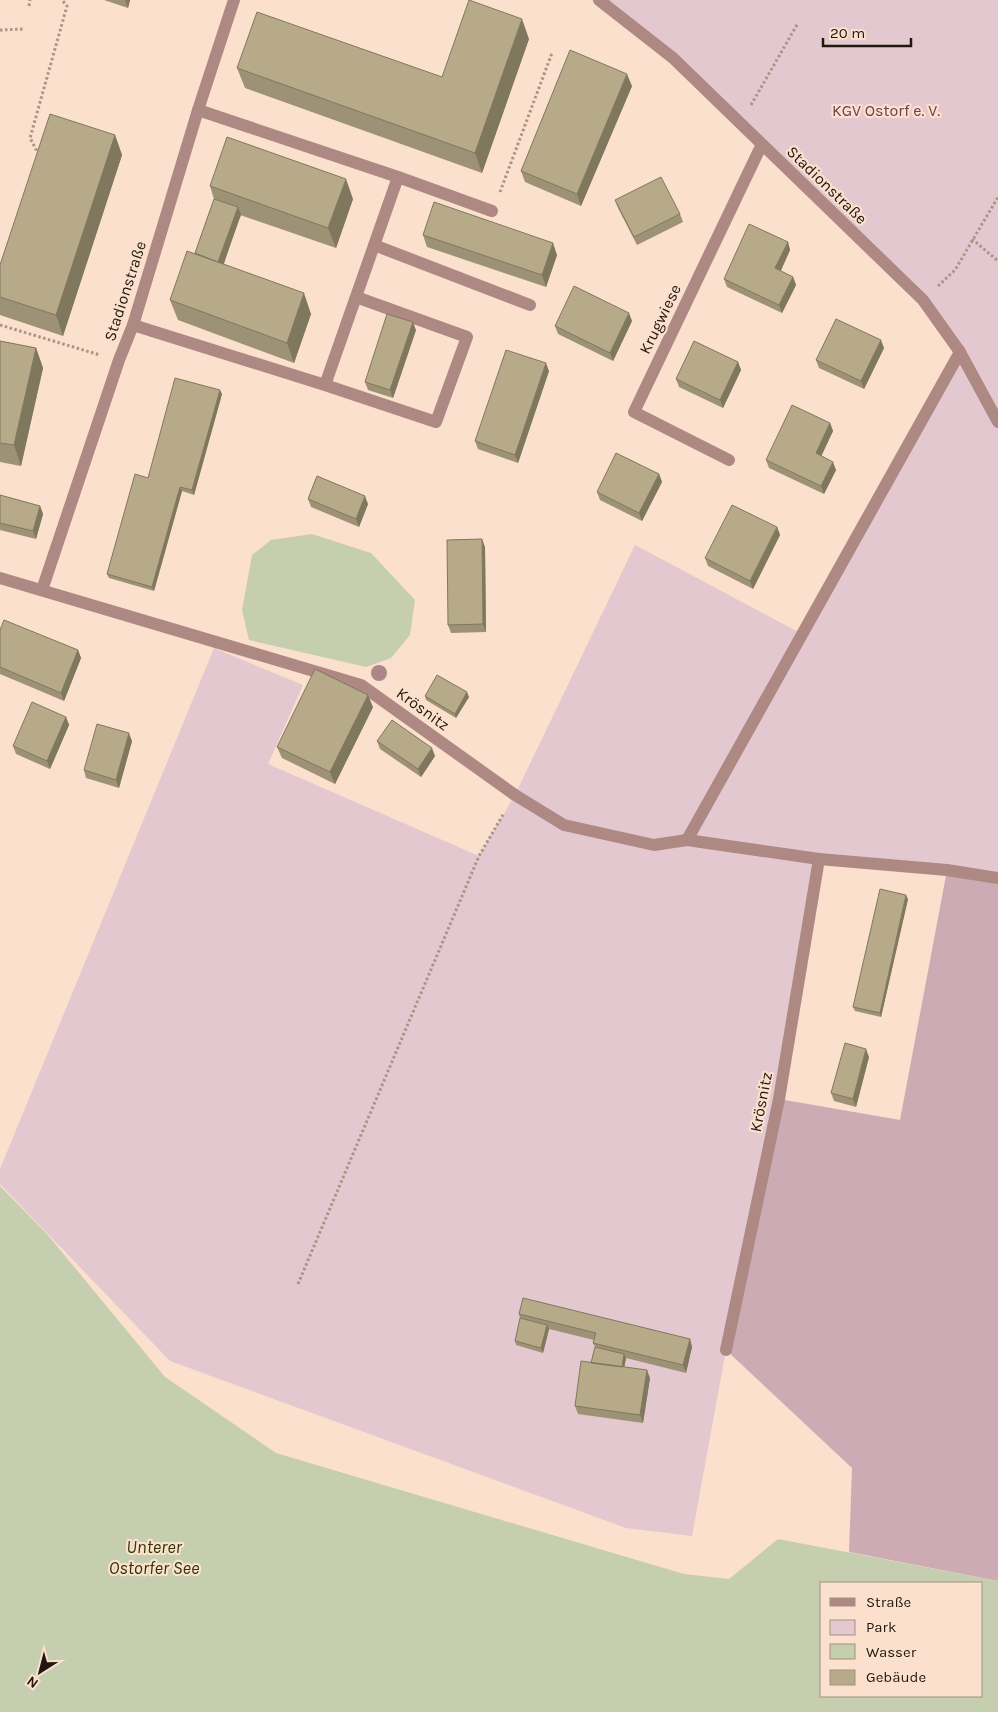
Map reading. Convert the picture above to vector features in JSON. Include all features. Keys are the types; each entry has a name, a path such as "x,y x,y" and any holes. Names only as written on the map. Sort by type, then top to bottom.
{"street":[{"name":"Stadionstraße","path":"42,590 133,325 198,110 234,0"},
{"name":"Stadionstraße","path":"599,0 673,58 923,300 960,352 998,422"},
{"path":"198,110 398,176 492,211"},
{"name":"Krugwiese","path":"729,460 634,412 762,144"},
{"path":"325,385 398,176"},
{"path":"374,245 530,305"},
{"path":"133,325 436,422 467,337 356,297"},
{"path":"687,840 960,352"},
{"name":"Krösnitz","path":"0,578 361,685 515,795 564,825 654,845 687,840 819,859 947,870 998,878"},
{"name":"Krösnitz","path":"726,1350 779,1099 798,995 819,859"}],"path":[{"path":"29,6 30,0"},
{"path":"39,156 30,138 67,6 62,0"},
{"path":"740,123 798,23"},
{"path":"0,30 24,29"},
{"path":"492,211 552,53"},
{"path":"923,300 955,270 998,197"},
{"path":"972,239 998,261"},
{"path":"0,325 120,360"},
{"path":"298,1284 479,856 515,795"}],"green space":[{"name":"KGV Ostorf e. V.","path":"599,0 998,0 998,878 819,859 692,1536 626,1528 170,1361 0,1184 0,1169 214,648 303,685 268,764 479,856 515,795 635,545 802,634 960,352 923,300 673,58"}],"shaded area":[{"path":"947,870 998,878 998,1581 849,1552 852,1468 726,1350 779,1099 900,1120"}],"water":[{"path":"312,534 371,553 415,600 410,635 391,658 366,667 249,640 242,610 252,555 271,540"},
{"name":"Unterer Ostorfer See","path":"0,1186 47,1234 165,1377 276,1453 684,1574 729,1579 778,1539 998,1581 998,1712 0,1712"}],"building":[{"path":"469,0 522,19 475,153 237,68 257,12 442,77"},
{"path":"570,50 627,74 577,194 521,171"},
{"path":"50,114 115,135 56,315 0,297 0,265"},
{"path":"227,137 346,179 328,228 210,186"},
{"path":"661,177 680,214 634,237 615,200"},
{"path":"214,199 238,207 218,262 195,253"},
{"path":"434,202 553,243 542,275 423,235"},
{"path":"749,224 788,242 775,268 793,277 779,305 724,279"},
{"path":"187,251 304,293 287,343 170,300"},
{"path":"574,286 629,313 610,353 555,326"},
{"path":"387,314 413,322 390,390 365,382"},
{"path":"836,319 881,340 861,381 816,360"},
{"path":"0,341 36,348 14,445 0,443"},
{"path":"694,341 738,362 720,400 676,379"},
{"path":"506,350 546,363 515,455 475,441"},
{"path":"175,378 220,390 192,490 180,487 152,587 107,574 135,474 148,478"},
{"path":"792,405 830,423 816,453 833,462 821,486 766,460"},
{"path":"616,453 659,474 639,513 597,492"},
{"path":"317,476 365,496 356,519 308,499"},
{"path":"0,495 40,506 33,531 0,523"},
{"path":"732,505 777,527 750,581 705,558"},
{"path":"482,539 483,624 448,625 447,540"},
{"path":"4,620 78,650 61,693 0,667 0,630"},
{"path":"315,669 368,695 330,772 277,747"},
{"path":"437,675 467,692 455,714 425,696"},
{"path":"32,702 66,717 47,761 13,746"},
{"path":"392,720 432,748 418,769 377,741"},
{"path":"97,724 129,733 116,780 84,770"},
{"path":"880,889 906,895 880,1013 853,1007"},
{"path":"845,1043 866,1049 853,1099 831,1093"},
{"path":"523,1298 690,1339 683,1365 593,1343 596,1333 519,1314"},
{"path":"520,1318 547,1325 541,1348 515,1341"},
{"path":"595,1347 624,1354 622,1367 591,1363"},
{"path":"581,1361 647,1370 640,1415 575,1406"}]}
